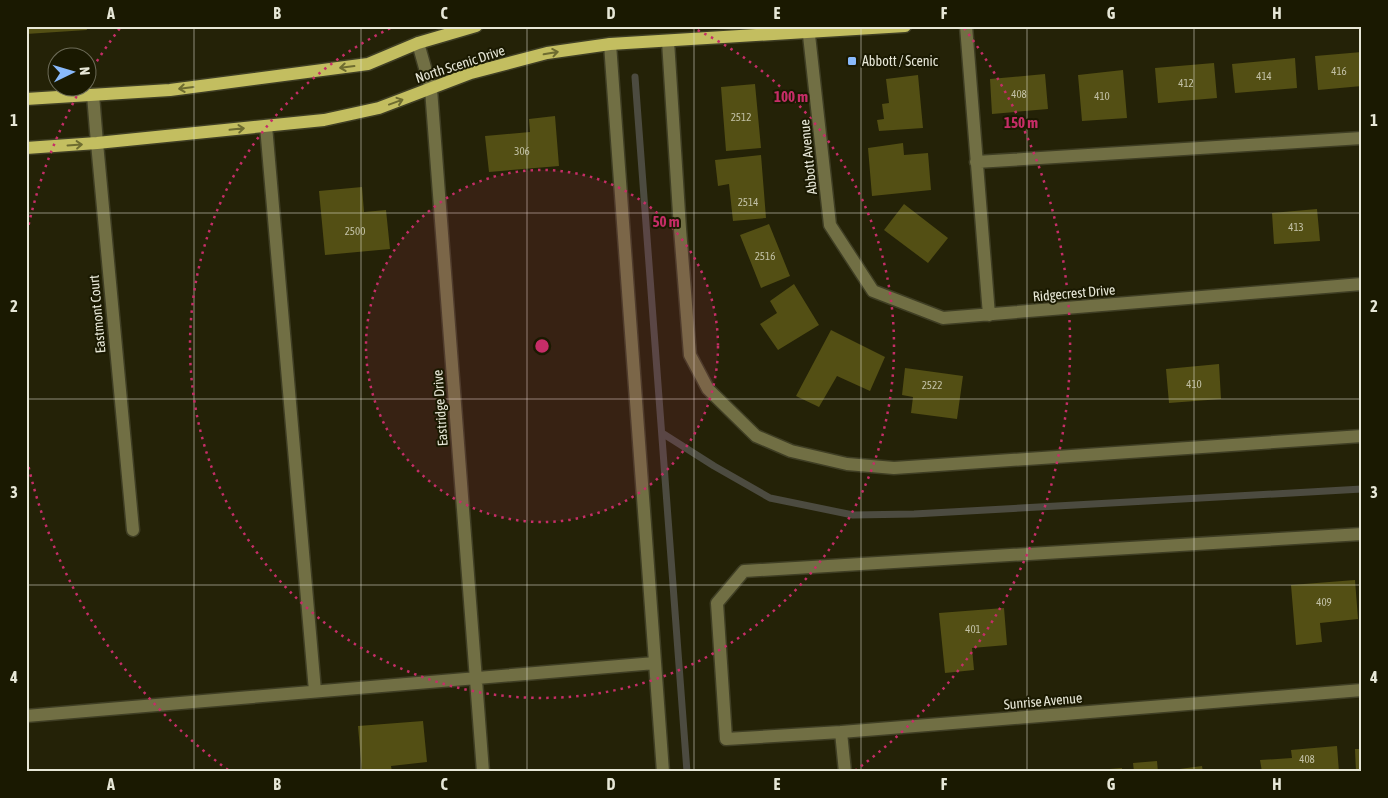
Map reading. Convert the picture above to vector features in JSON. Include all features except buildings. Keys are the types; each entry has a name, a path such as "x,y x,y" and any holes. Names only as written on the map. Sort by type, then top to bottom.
{"main road":[{"path":"98,95 170,90 368,64 418,43 476,26"},
{"name":"North Scenic Drive","path":"26,148 96,143 324,120 379,108 470,73 547,53 610,44 809,29 905,26"},
{"path":"26,99 48,98"}],"street":[{"path":"966,26 988,315"},
{"name":"Abbott Avenue","path":"809,29 830,225"},
{"path":"668,41 690,355 708,389 756,436 791,451 847,464 894,468 1362,436"},
{"name":"Eastridge Drive","path":"418,43 431,89 483,772"},
{"path":"610,44 663,772"},
{"name":"Eastmont Court","path":"94,98 96,143 133,530"},
{"path":"266,126 315,691"},
{"path":"976,162 1362,138"},
{"name":"Ridgecrest Drive","path":"830,225 872,291 943,318 1362,284"},
{"name":"Sunrise Avenue","path":"1362,534 744,571 716,603 726,739 841,732 1362,690"},
{"path":"26,716 655,663"},
{"path":"841,732 845,772"}],"waterway":[{"path":"635,77 687,772"},
{"path":"662,433 770,498 853,515 914,514 1362,489"}],"place":[{"name":"Abbott / Scenic","path":"852,61"}]}
